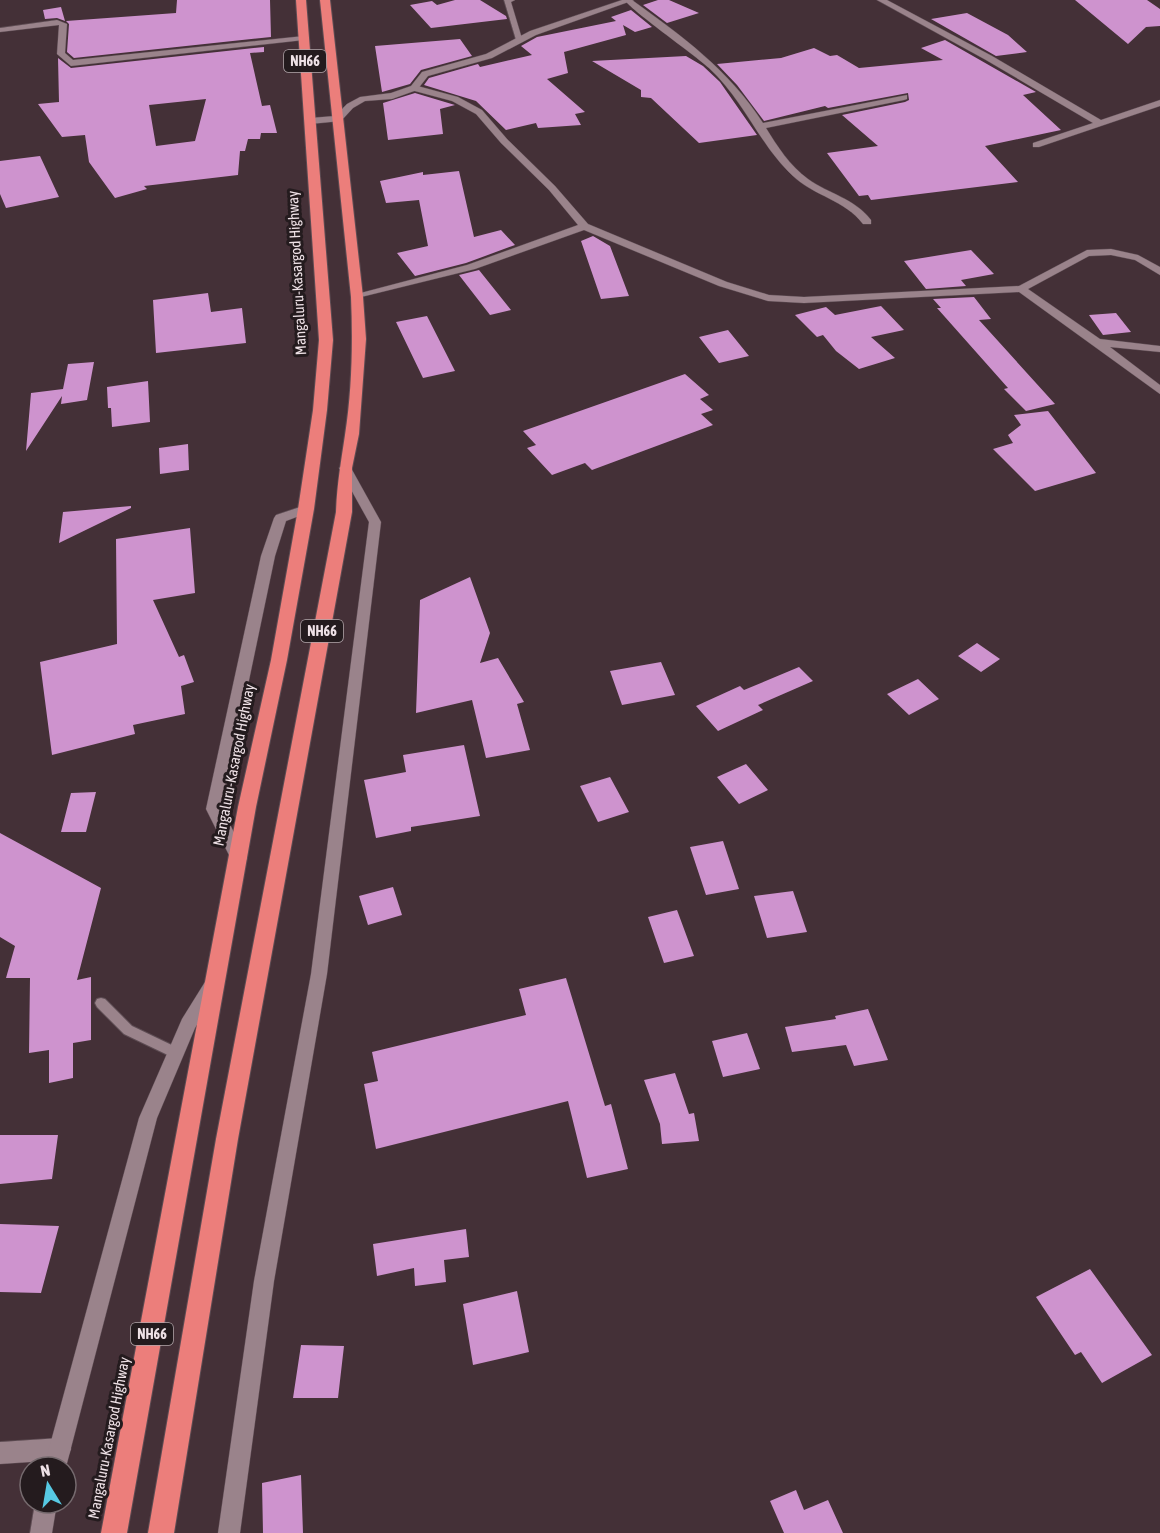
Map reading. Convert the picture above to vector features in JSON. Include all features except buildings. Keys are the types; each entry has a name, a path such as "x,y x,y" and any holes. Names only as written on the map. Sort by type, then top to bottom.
{"highway":[{"name":"Mangaluru-Kasargod Highway","path":"114,1533 306,509 320,410 326,340 302,0"},
{"name":"NH66","path":"161,1533 227,1139 344,512 345,468 352,434 359,339 357,297 325,0"}],"street":[{"path":"510,0 507,1 520,40"},
{"path":"310,121 338,119 350,106 363,99 392,96 414,88 425,74 489,56 520,40 629,0 710,63 738,94 802,180 859,209 867,222"},
{"path":"881,0 979,52 1101,124"},
{"path":"0,30 57,22 63,24 61,54 71,63 304,38"},
{"path":"414,88 454,99 479,112 504,141 552,188 584,226 723,284 768,298 804,300 1021,289 1087,253 1111,252 1138,258 1160,272"},
{"path":"760,126 904,97"},
{"path":"1036,145 1160,104"},
{"path":"357,297 471,267 584,226"},
{"path":"1021,289 1097,342 1160,391"},
{"path":"1097,342 1160,349"},
{"path":"229,1533 264,1281 319,974 375,522 345,468"},
{"path":"239,858 214,809 268,556 280,518 306,509"},
{"path":"58,1455 148,1118 188,1024 217,976"},
{"path":"0,1453 23,1455"},
{"path":"41,1533 44,1515"}],"lane":[{"path":"101,1003 128,1030 176,1053"}]}
